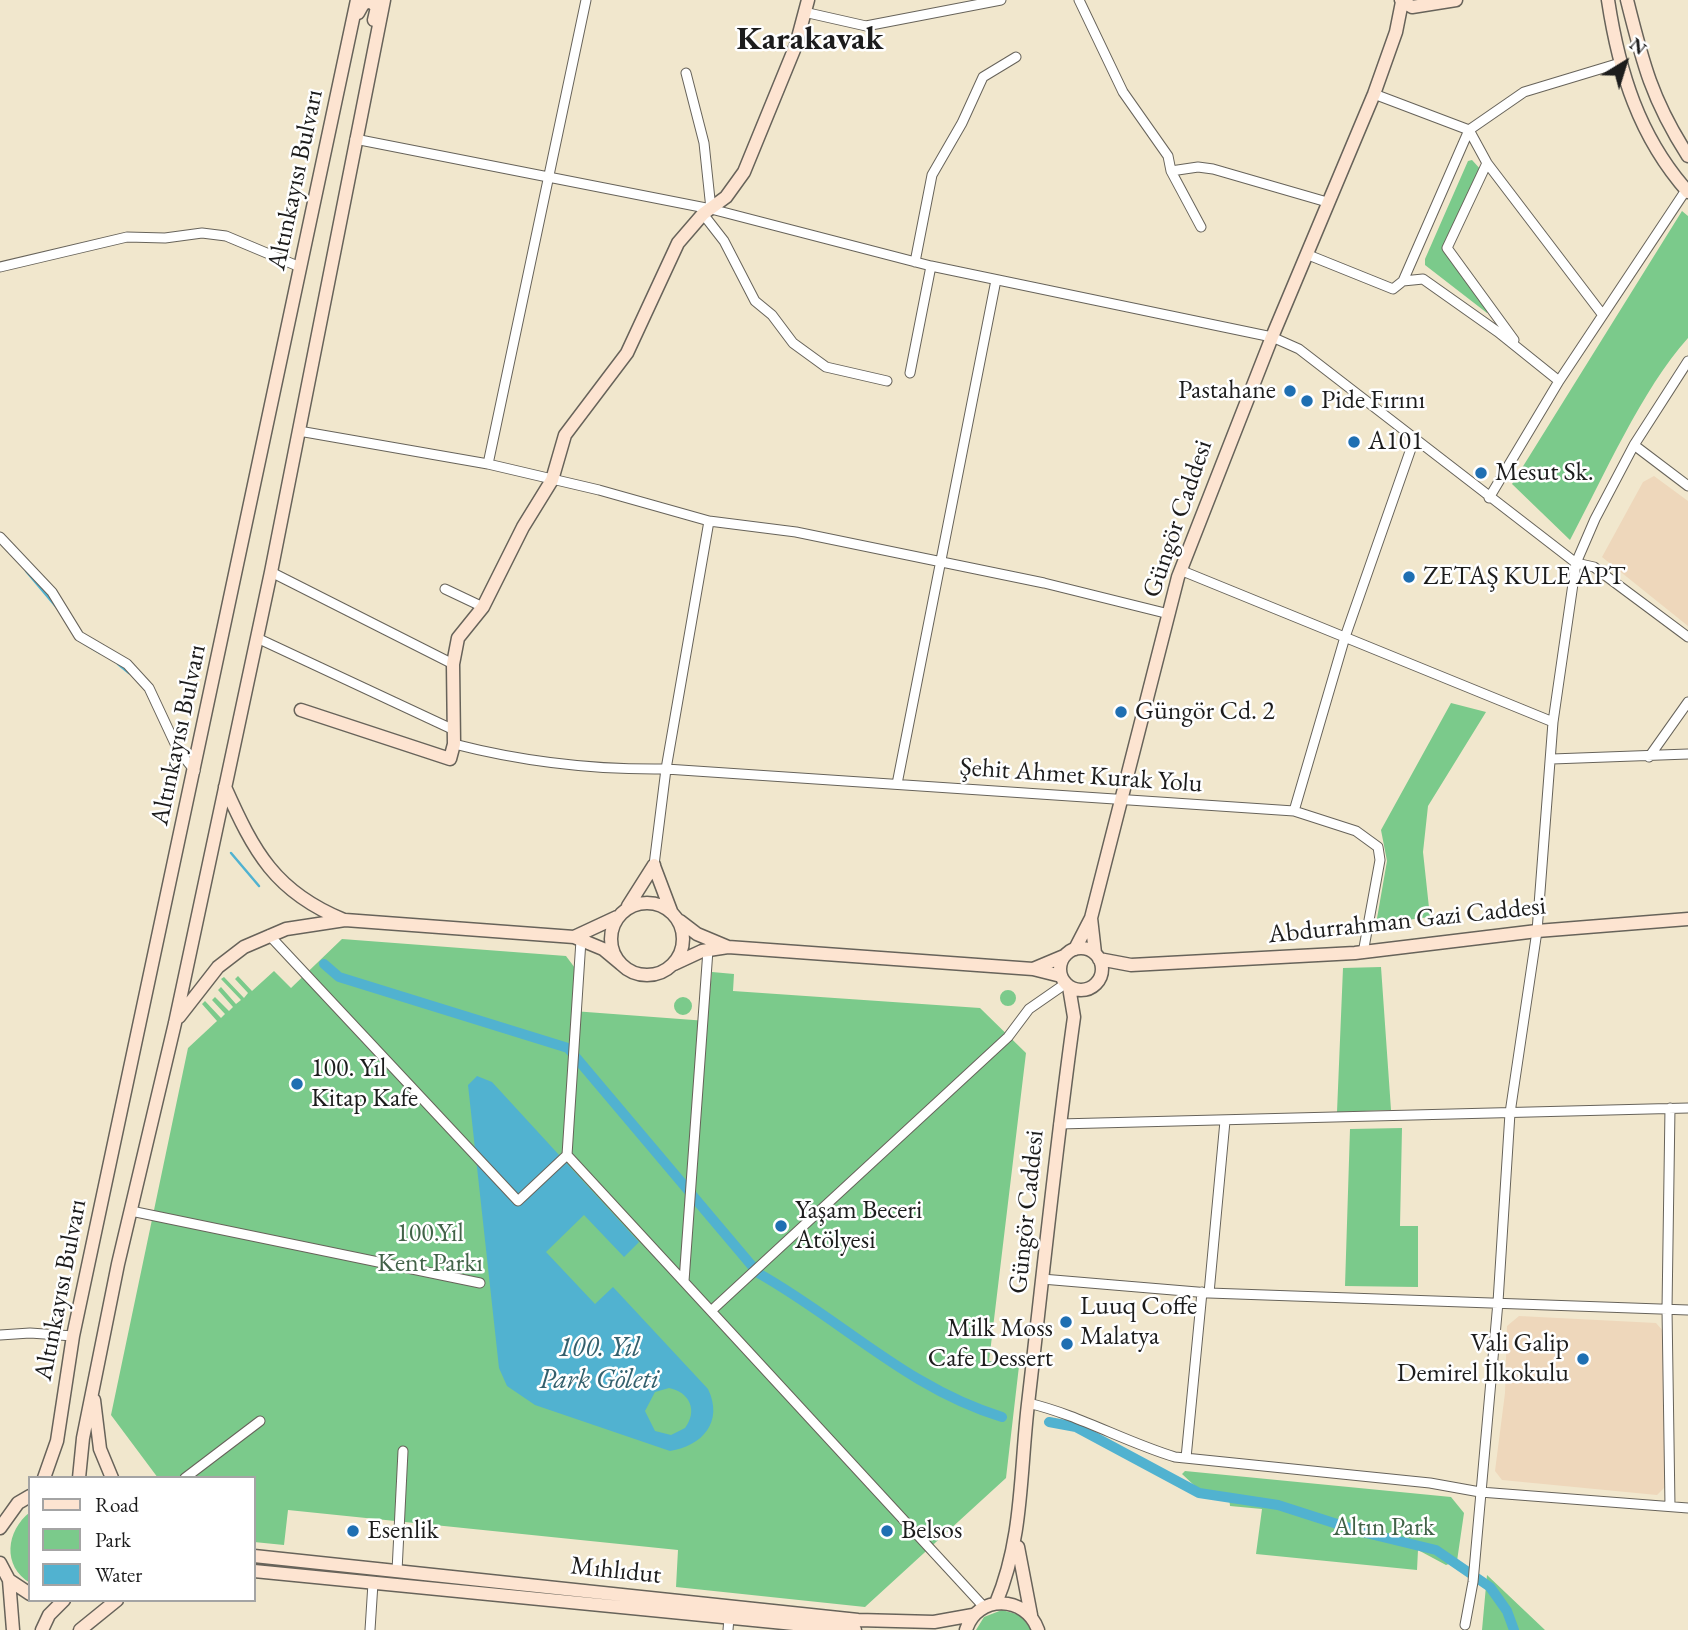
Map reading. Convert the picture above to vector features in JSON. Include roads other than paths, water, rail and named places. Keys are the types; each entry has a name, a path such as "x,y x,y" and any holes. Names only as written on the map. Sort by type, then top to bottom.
{"main road":[{"name":"Altınkayısı Bulvarı","path":"45,1476 57,1441 73,1336 357,0"},
{"name":"Altınkayısı Bulvarı","path":"79,1476 92,1392 175,1023 271,572 360,110 384,0"},
{"path":"1423,4 1455,0"},
{"path":"1628,0 1647,80 1664,118 1688,156"},
{"path":"349,42 363,4 366,1 374,2 376,14 360,87 360,110"},
{"name":"Güngör Caddesi","path":"1075,948 1091,918 1180,570 1327,202 1374,94 1396,32 1402,1 1423,4"},
{"path":"1607,1 1620,62 1639,122 1687,191"},
{"name":"Güngör Caddesi","path":"1396,32 1423,4"},
{"path":"301,710 450,759 454,737 453,664 458,638 483,607 523,527 552,480 565,435 627,353 678,243 707,211 726,197 744,172 796,45 806,6"},
{"path":"225,787 244,830 270,871 306,903 345,920"},
{"path":"621,964 611,942 622,913 654,866"},
{"path":"654,866 684,943 674,964"},
{"path":"578,938 622,913 651,903 675,916 697,934 729,947"},
{"name":"Güngör Caddesi","path":"1091,918 1097,956"},
{"name":"Abdurrahman Gazi Caddesi","path":"1097,956 1131,965 1363,953 1537,931 1688,919"},
{"path":"175,1023 218,967 244,947 269,935 345,920 578,938 603,949 621,964 643,975 666,971 674,964 708,950 729,947 1032,969 1089,989 1100,979 1097,956 1075,948 1064,956 1032,969"},
{"path":"1064,956 1065,982"},
{"name":"Abdurrahman Gazi Caddesi","path":"1100,979 1131,965"},
{"name":"Güngör Caddesi","path":"1065,982 1074,1017"},
{"name":"Güngör Caddesi","path":"1017,1538 1028,1403 1059,1124 1074,1017 1089,989"},
{"path":"92,1392 100,1449 111,1476"},
{"path":"0,1528 18,1503 28,1497"},
{"path":"966,1630 1008,1575 1017,1538"},
{"path":"1017,1538 1038,1625"},
{"name":"Mıhlıdut","path":"256,1556 858,1620 934,1622 984,1608"},
{"path":"0,1563 9,1580 13,1630"},
{"name":"Mıhlıdut","path":"256,1572 728,1624 855,1630"},
{"path":"9,1580 28,1593"},
{"path":"42,1630 49,1615 62,1602"},
{"path":"80,1630 115,1602"},
{"path":"984,1608 1015,1605 1038,1625"}],"street":[{"path":"488,464 546,178 586,0"},
{"path":"806,6 866,26 1001,0"},
{"path":"1079,0 1123,92 1168,156 1171,171 1201,227"},
{"path":"915,262 932,175 962,124 983,77 1016,57"},
{"path":"1306,254 1393,289 1403,281 1469,131 1524,92 1620,62"},
{"path":"685,73 705,143 707,211 755,301 772,315 793,343 826,367 887,381"},
{"path":"1374,94 1469,131 1487,163 1602,314"},
{"path":"355,139 707,211 931,266 1272,337 1298,349 1576,563 1594,567 1688,637"},
{"path":"1487,163 1447,248 1521,351"},
{"path":"1171,171 1198,167 1213,169 1327,202"},
{"path":"1489,498 1602,314 1687,191"},
{"path":"0,267 127,237 165,238 202,233 226,236 300,267"},
{"path":"910,373 931,266"},
{"path":"1403,281 1423,279 1559,382"},
{"path":"897,784 996,280"},
{"path":"1464,1628 1473,1582 1479,1492 1499,1302 1510,1113 1537,931 1553,722 1576,563 1595,519 1634,445 1685,372 1688,361"},
{"path":"299,431 488,464 709,521 796,532 1044,583 1169,614"},
{"path":"1294,811 1345,638 1414,440"},
{"path":"1634,445 1688,486"},
{"path":"654,866 666,769 709,521"},
{"path":"0,537 52,592 79,636 127,664 149,688 178,750 195,771"},
{"path":"1180,570 1553,722"},
{"path":"271,572 453,664"},
{"path":"445,589 483,607"},
{"name":"Şehit Ahmet Kurak Yolu","path":"257,638 454,737 514,760 1294,811 1356,831 1378,847 1380,860 1363,953"},
{"path":"1649,757 1688,702"},
{"path":"1552,759 1688,754"},
{"path":"269,935 518,1201 567,1155 578,938"},
{"path":"684,1281 692,1203 708,950"},
{"path":"711,1311 1008,1037 1029,1009 1065,982"},
{"path":"1670,1108 1667,1309 1670,1506"},
{"path":"1059,1124 1688,1108"},
{"path":"1186,1458 1225,1121"},
{"path":"567,1155 984,1608"},
{"path":"131,1211 480,1283"},
{"path":"1042,1279 1205,1292 1688,1310"},
{"path":"0,1335 30,1333 73,1336"},
{"path":"1028,1403 1050,1408 1136,1445 1186,1458 1430,1483 1479,1492 1688,1508"},
{"path":"188,1476 260,1421"},
{"path":"397,1571 403,1451"},
{"path":"370,1630 373,1583"}],"water":[{"name":"100. Yıl Park Göleti","path":"477,1076 492,1082 639,1242 624,1257 584,1215 546,1252 595,1304 613,1287 708,1389 713,1412 711,1422 707,1430 692,1444 670,1451 535,1405 507,1386 499,1368 468,1085","holes":["669,1388 676,1390 690,1403 689,1422 685,1428 671,1435 655,1431 645,1411 655,1392"]}],"waterway":[{"path":"26,571 58,609"},
{"path":"85,644 100,653"},
{"path":"118,664 129,673"},
{"path":"231,853 259,886"},
{"path":"324,964 339,977 568,1048 758,1273 789,1291 905,1371 936,1389 1002,1417"},
{"path":"1049,1422 1076,1427 1199,1493 1278,1505 1362,1532 1436,1550 1490,1587 1507,1611 1514,1630"}],"place":[{"name":"Pastahane","path":"1290,391"},
{"name":"Pide Fırını","path":"1307,401"},
{"name":"A101","path":"1354,442"},
{"name":"Mesut Sk.","path":"1481,473"},
{"name":"ZETAŞ KULE APT","path":"1409,577"},
{"name":"Güngör Cd. 2","path":"1121,712"},
{"name":"100. Yıl Kitap Kafe","path":"297,1084"},
{"name":"Yaşam Beceri Atölyesi","path":"781,1226"},
{"name":"Luuq Coffe Malatya","path":"1066,1322"},
{"name":"Milk Moss Cafe Dessert","path":"1067,1344"},
{"name":"Vali Galip Demirel İlkokulu","path":"1583,1359"},
{"name":"Esenlik","path":"353,1531"},
{"name":"Belsos","path":"887,1531"}],"district":[{"name":"Karakavak","path":"810,40"}],"park label":[{"name":"100.Yıl Kent Parkı","path":"430,1249"},
{"name":"Altın Park","path":"1384,1528"}]}
